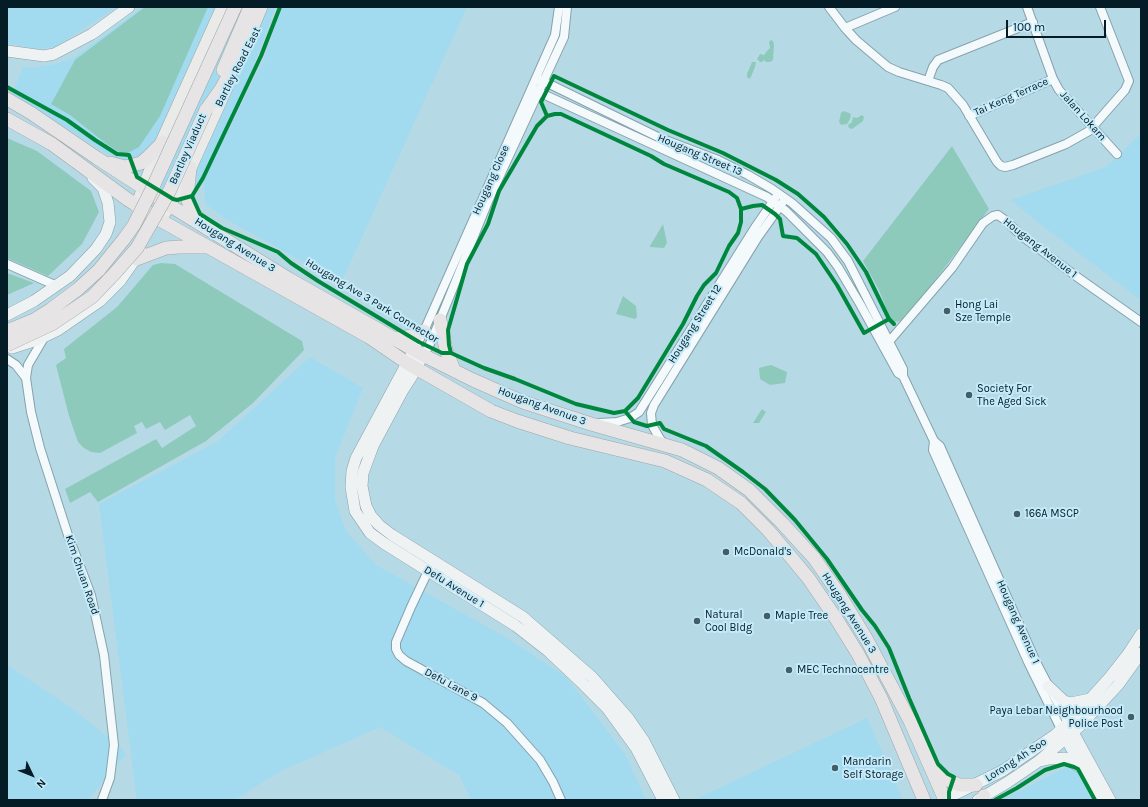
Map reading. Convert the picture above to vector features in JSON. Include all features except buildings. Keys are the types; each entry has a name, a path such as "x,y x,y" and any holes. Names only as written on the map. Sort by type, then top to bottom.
{"highway":[{"name":"Bartley Viaduct","path":"7,331 34,320 78,290 99,270 124,239 137,219 152,189 235,7"},
{"name":"Bartley Viaduct","path":"9,347 52,324 92,297 137,248 170,190 250,7"},
{"path":"206,110 222,89 244,47 261,7"},
{"name":"Hougang Avenue 3","path":"7,99 169,205 289,279 419,352 473,380 523,402 591,424 682,450 718,468 749,490 814,558 839,594 867,640 910,721 945,800"},
{"name":"Hougang Avenue 3","path":"7,119 52,144 137,206 160,220 369,337 412,365 492,411 570,438 665,461 708,480 741,503 768,530 809,579 858,654 881,698 924,800"},
{"path":"97,158 117,166 132,166 141,163 162,142"},
{"path":"190,168 187,198 192,213 218,234"},
{"path":"136,259 166,248 179,246 207,247"},
{"path":"440,320 446,350 454,370"},
{"path":"395,339 417,335 424,331"},
{"path":"931,768 942,777 952,782 960,785 976,785"}],"main road":[{"path":"7,50 44,56 54,54 92,34 128,7"},
{"path":"137,206 162,142 223,7"},
{"name":"Bartley Road East","path":"9,347 45,336 58,330 100,301 120,281 136,259 190,168 227,86 268,7"},
{"path":"7,314 34,301 70,276 96,249 106,234 110,222 108,203 103,188 88,171"},
{"path":"7,337 9,347"},
{"name":"Defu Avenue 1","path":"419,352 356,458 352,471 351,487 355,511 370,533 385,544 431,566 523,617 592,677 628,718 644,741 674,800"},
{"name":"Defu Avenue 1","path":"431,566 516,626 548,651 607,708 636,748 663,800"},
{"name":"Lorong Ah Soo","path":"981,799 1039,762 1067,731 1090,700 1124,660 1141,634"},
{"name":"Lorong Ah Soo","path":"945,800 1002,771 1067,731 1101,705 1118,685 1141,653"},
{"path":"1048,686 1064,701 1071,703 1090,700"},
{"name":"Hougang Avenue 1","path":"1067,731 1083,769 1100,800"},
{"name":"Hougang Avenue 1","path":"1067,731 1110,800"},
{"path":"1039,762 1049,759 1065,758 1083,769"}],"street":[{"name":"Hougang Close","path":"540,80 555,35 558,7"},
{"name":"Hougang Close","path":"419,352 424,331 540,80 564,37 567,7"},
{"path":"829,7 845,28 865,48 888,67 948,88 963,105 997,162 1001,166 1005,167 1075,140 1089,131 1125,90 1129,81 1100,7"},
{"path":"845,28 895,7"},
{"name":"Jalan Lokam","path":"1027,7 1053,79 1059,90 1117,154"},
{"path":"928,81 933,67 938,60 1033,22"},
{"name":"Tai Keng Terrace","path":"970,116 1053,79"},
{"name":"Hougang Street 13","path":"540,80 660,138 718,160 782,196 831,238 848,260 868,299 887,344"},
{"name":"Hougang Close","path":"419,352 429,346 535,91"},
{"name":"Hougang Street 13","path":"535,91 767,197 807,231 827,252 887,344"},
{"name":"Hougang Street 12","path":"591,424 617,422 630,418 639,412 782,196"},
{"name":"Hougang Street 12","path":"668,447 660,439 652,425 651,413 654,405 758,237 776,204"},
{"name":"Hougang Avenue 1","path":"1067,731 940,446 934,441 903,376 903,369 887,344 952,268 983,223 993,216 998,215 1023,237 1080,280 1141,322"},
{"path":"7,264 57,286"},
{"path":"860,304 868,299"},
{"path":"26,378 28,364 45,336"},
{"path":"7,359 16,366 26,378"},
{"name":"Kim Chuan Road","path":"26,378 31,412 40,448 68,535 91,595 104,655 114,745 110,778 102,800"},
{"name":"Hougang Avenue 1","path":"934,441 933,450 1029,664 1067,731"},
{"name":"Defu Lane 9","path":"431,566 396,642 396,649 399,655 406,661 483,703 507,723 540,760 561,800"}],"shaded area":[{"path":"7,7 117,7 55,47 37,49 7,43"},
{"path":"143,7 275,7 224,140 265,57 281,7 467,7 341,283 226,219 205,203 204,181 209,170 189,205 12,94 23,67 33,68 56,64 75,57"},
{"path":"1141,134 1141,300 1035,220 1011,200 1106,167"},
{"path":"310,357 363,388 335,458 335,500 346,531 376,565 507,638 566,677 625,754 646,800 471,800 459,775 380,727 279,772 234,800 137,800 99,504 217,442"},
{"path":"7,665 70,707 123,749 125,755 88,800 7,800"},
{"path":"867,718 903,800 694,800"},
{"path":"1073,764 1093,800 1001,800"}],"green space":[{"path":"145,7 208,7 160,116 139,147 124,155 108,145 70,115 51,104 75,60"},
{"path":"771,40 773,41 774,45 773,60 770,62 766,62 764,60 760,62 757,59 760,54 764,55 770,48 769,42"},
{"path":"752,62 756,62 750,79 747,77 747,74"},
{"path":"843,111 851,114 847,124 841,125 839,122"},
{"path":"862,115 864,117 863,121 852,129 849,128 848,125 852,122 853,117 857,118"},
{"path":"7,138 37,151 91,191 99,212 82,244 48,276 7,258"},
{"path":"952,146 989,209 927,291 900,321 894,322 891,320 879,290 863,261"},
{"path":"663,224 667,243 664,248 650,247 650,246"},
{"path":"161,263 175,264 302,341 304,350 253,403 206,441 98,502 90,492 70,503 65,489 156,439 162,448 196,426 190,415 165,430 160,422 146,429 142,422 134,426 137,433 100,453 91,452 78,442 69,416 56,365 66,358 64,349 117,307 153,265"},
{"path":"7,273 34,283 7,295"},
{"path":"623,296 636,306 637,317 635,319 616,314"},
{"path":"771,365 787,372 785,383 770,385 760,379 759,368"},
{"path":"762,409 766,412 759,423 753,423"}],"cycle path":[{"path":"192,196 203,178 261,56 280,7"},
{"path":"547,116 541,102 554,76 668,130 723,153 776,180 798,194 824,217 847,244 866,272 889,319 894,324"},
{"path":"7,87 67,120 117,154 129,155 137,177 173,199 177,200 192,196"},
{"name":"Hougang Ave 3 Park Connector","path":"192,196 200,214 222,228 278,252 291,263 318,281 419,342 442,353 451,353 484,368 576,404 614,413 625,411 638,398 683,324 697,296 704,285 716,273 729,246 738,233 741,222 741,209 737,198 729,192 664,164 651,156 561,114 547,116 537,126 499,191 488,224 467,264 448,330 451,353"},
{"path":"741,209 762,205 780,219 783,236 797,238 816,254 837,285 864,333 889,319"},
{"path":"625,411 634,422 647,426 660,423 664,429 706,446 765,489 795,520 827,559 889,648 938,764 948,774 954,777 949,792 949,800"},
{"path":"995,800 1045,770 1064,764 1078,769 1095,800"}],"place":[{"name":"Hong Lai Sze Temple","path":"947,311"},
{"name":"Society For The Aged Sick","path":"969,395"},
{"name":"166A MSCP","path":"1017,514"},
{"name":"McDonald's","path":"726,552"},
{"name":"Maple Tree","path":"767,616"},
{"name":"Natural Cool Bldg","path":"697,621"},
{"name":"MEC Technocentre","path":"789,670"},
{"name":"Paya Lebar Neighbourhood Police Post","path":"1131,717"},
{"name":"Mandarin Self Storage","path":"835,768"}]}
